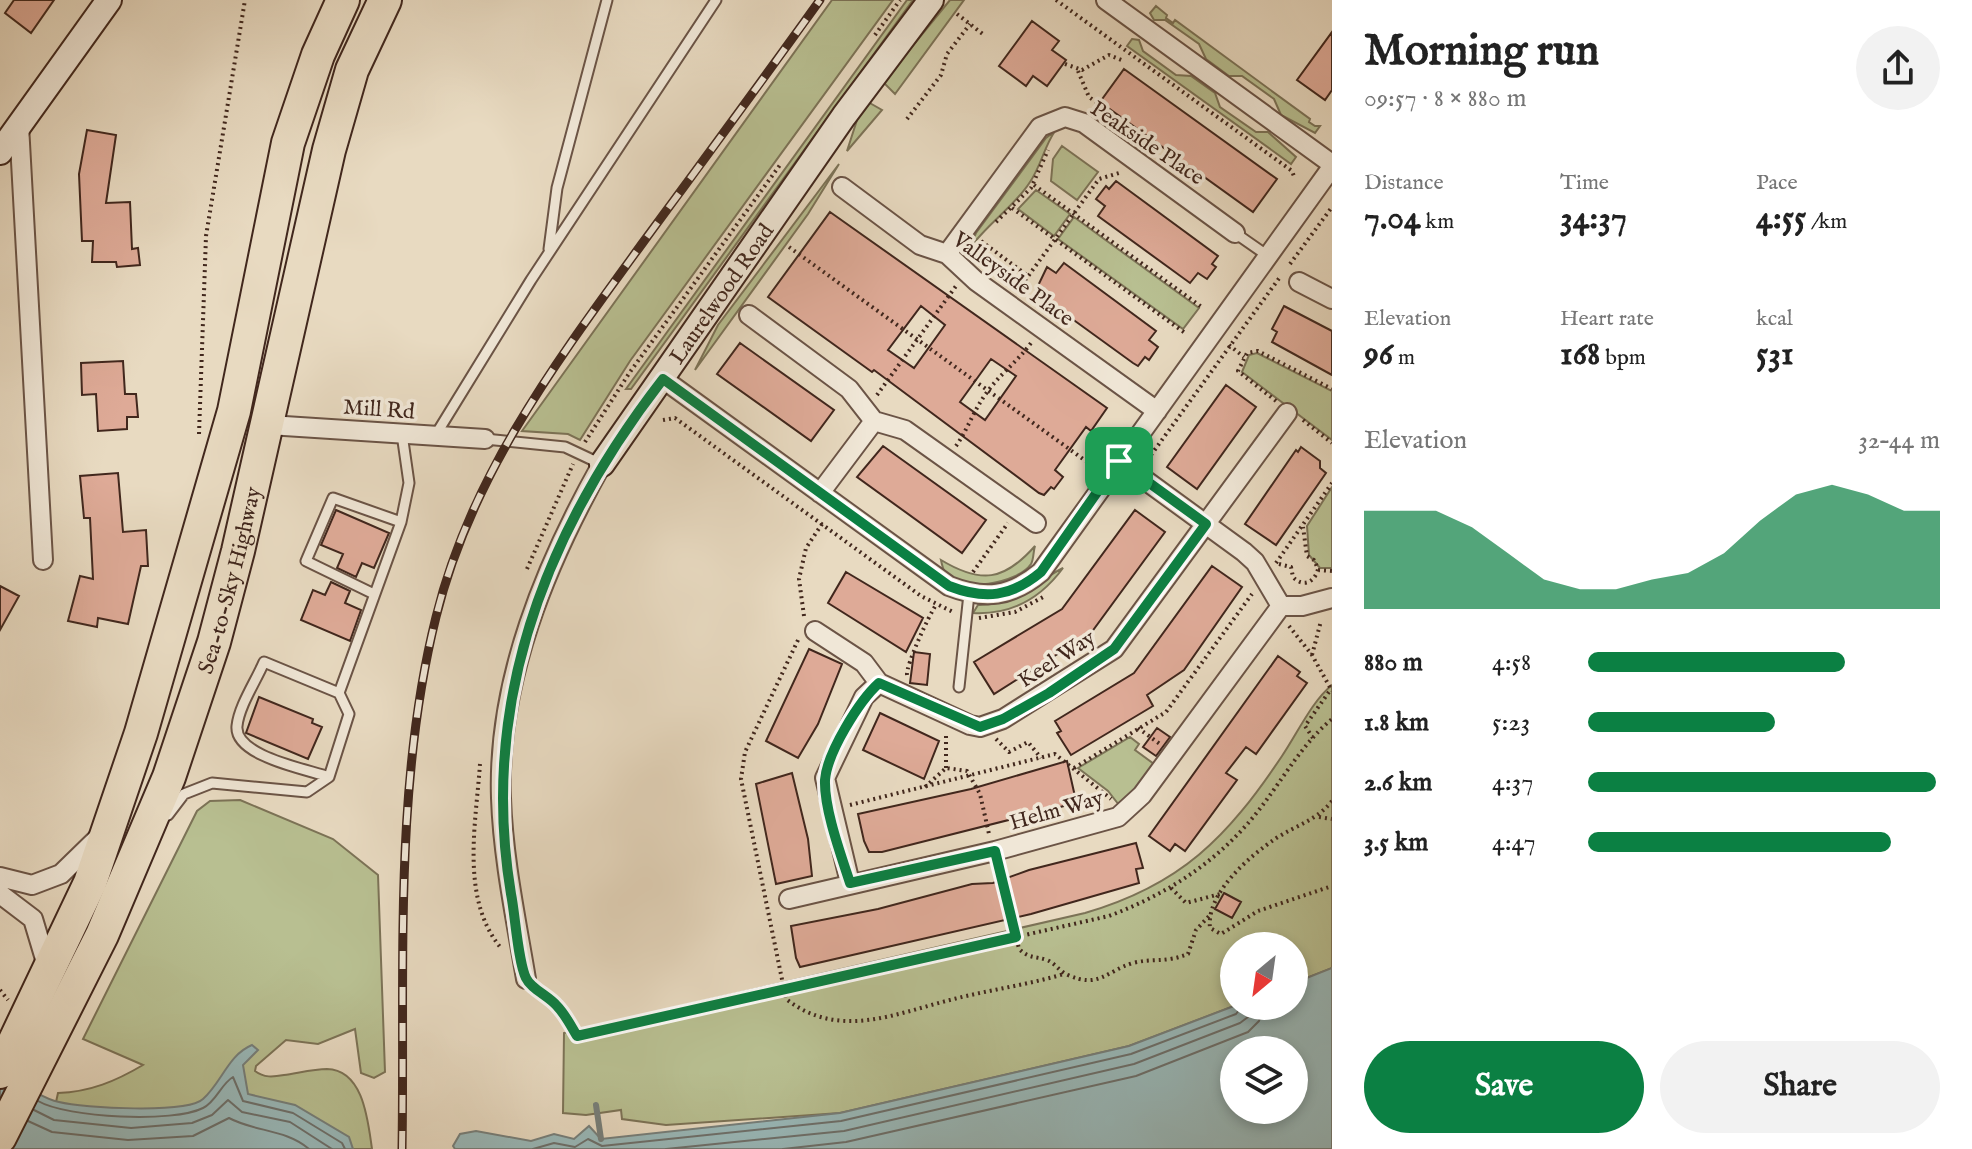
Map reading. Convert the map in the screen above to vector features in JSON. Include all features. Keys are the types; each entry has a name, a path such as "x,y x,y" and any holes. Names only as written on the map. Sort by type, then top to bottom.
{"highway":[{"name":"Sea-to-Sky Highway","path":"0,1137 12,1071 114,818 187,583 234,411 288,143 318,55 343,0"},
{"path":"114,818 160,724 246,458 269,425 254,416 251,405 331,73 343,0"},
{"name":"Sea-to-Sky Highway","path":"12,1071 137,856 169,777 214,642 269,425 329,150 352,70 385,0"}],"street":[{"path":"0,152 109,0"},
{"name":"Laurelwood Road","path":"526,979 504,826 503,744 516,672 537,603 566,530 602,464 844,116 931,0"},
{"path":"663,379 949,586 969,594 1006,594 1025,586 1041,572 1332,165 1106,0"},
{"name":"Peakside Place","path":"947,254 1040,127 1065,117 1084,123 1235,233"},
{"path":"19,125 43,560"},
{"name":"Valleyside Place","path":"842,187 920,245 947,254 976,281 1157,411"},
{"path":"1299,282 1332,299"},
{"path":"749,315 849,389 874,421 905,430 1036,523"},
{"name":"Keel Way","path":"815,631 864,663 879,683 970,725 980,727 1003,719 1114,649 1287,413"},
{"path":"820,493 874,421"},
{"name":"Mill Rd","path":"269,425 485,439"},
{"path":"1119,461 1255,562 1281,606 1326,605"},
{"name":"Helm Way","path":"789,899 995,851 1127,812 1281,606"},
{"path":"850,883 825,778 864,697 879,683"},
{"path":"0,877 32,885 61,874 85,853 114,818"},
{"path":"0,894 33,919 49,973"}],"lane":[{"path":"548,253 557,188 607,0"},
{"path":"435,436 548,253 716,0"},
{"path":"1235,233 1268,256"},
{"path":"339,693 401,522 409,483 402,434"},
{"path":"485,439 565,447 602,464"},
{"path":"374,594 306,561 333,498 401,522"},
{"path":"959,687 969,594"},
{"path":"137,856 184,794 212,783 307,792 329,777 349,714 339,693 264,662 237,725 239,741 250,751 329,777"}],"path":[{"path":"199,437 206,236 245,0"},
{"path":"1056,0 1292,171 1295,179"},
{"path":"957,14 984,35"},
{"path":"907,119 941,75 947,54 970,24"},
{"path":"1078,71 1109,55 1124,61"},
{"path":"1065,64 1078,71 1089,97 1096,102"},
{"path":"992,227 1034,185 1049,148"},
{"path":"1013,296 1099,179 1120,173 1126,165"},
{"path":"1034,185 1203,308"},
{"path":"1137,474 1332,207"},
{"path":"1012,208 1185,333"},
{"path":"976,249 983,238 1028,276"},
{"path":"789,247 1090,464"},
{"path":"872,400 959,280"},
{"path":"952,451 962,437 970,415 988,390 1036,337"},
{"path":"1220,339 1244,357 1250,351 1258,351 1332,389"},
{"path":"663,420 675,418 936,605 966,617 1005,616 1050,592"},
{"path":"1271,570 1332,483"},
{"path":"973,572 1012,518"},
{"path":"1276,564 1291,567 1293,577 1300,583 1313,580 1318,570 1314,560 1307,556 1303,527"},
{"path":"1318,570 1332,571"},
{"path":"1074,768 1166,712 1258,585"},
{"path":"911,683 906,674 907,663 936,605"},
{"path":"1312,655 1326,605"},
{"path":"1287,625 1312,655 1332,690 1305,726 1313,738"},
{"path":"526,979 559,1007 577,1036 1109,916 1148,901 1211,860 1240,832 1313,738 1332,719"},
{"path":"925,787 946,768 948,725"},
{"path":"1138,728 1165,748"},
{"path":"994,734 1006,751 1028,742 1041,758"},
{"path":"841,807 1055,754 1117,807"},
{"path":"946,768 967,771 980,794 1019,949 1029,958 1049,961 1064,974 1081,980 1098,981 1135,962 1168,962 1188,954 1196,930 1245,864 1274,840 1319,817 1332,801"},
{"path":"1319,817 1332,819"},
{"path":"1210,915 1211,931 1221,934 1258,911 1332,886"},
{"path":"1171,888 1186,903 1220,894"}],"green space":[{"path":"832,0 893,0 630,361 580,440 568,434 522,431"},
{"path":"907,0 913,0 631,389 626,389"},
{"path":"950,0 964,0 895,94 883,82"},
{"path":"1156,6 1167,15 1166,18 1173,23 1175,20 1310,119 1309,122 1320,126 1315,133 1281,115 1274,99 1242,76 1229,76 1206,59 1199,44 1165,20 1154,20 1150,13"},
{"path":"1132,39 1139,40 1143,51 1176,75 1191,76 1215,93 1220,107 1256,132 1268,132 1296,157 1291,164 1127,46"},
{"path":"868,102 882,110 847,151 858,117"},
{"path":"1055,131 1024,191 970,248 976,233 1046,138"},
{"path":"1062,146 1098,172 1077,200 1051,181 1053,159"},
{"path":"839,164 808,214 695,370 718,325"},
{"path":"1036,190 1070,214 1054,236 1018,209"},
{"path":"1074,217 1199,308 1183,329 1058,239"},
{"path":"1257,353 1332,391 1332,440 1242,372 1249,355"},
{"path":"1332,487 1332,568 1320,568 1309,555 1307,526"},
{"path":"1035,546 1032,562 1024,571 988,584 963,583 952,579 944,570 941,560 968,573 991,575 1013,566"},
{"path":"1063,568 1035,596 1012,608 973,613 978,605 1013,598"},
{"path":"1332,685 1332,968 1308,977 1308,932 1220,932 1220,1011 1129,1046 840,1113 666,1125 622,1119 621,1110 586,1115 563,1113 564,1033 1085,913 1149,888 1199,855 1242,811"},
{"path":"1130,737 1139,744 1135,750 1154,764 1131,797 1119,805 1108,791 1078,768"},
{"path":"240,800 333,839 378,875 385,1072 374,1078 361,1073 355,1029 318,1044 286,1040 256,1066 255,1071 272,1076 327,1069 349,1078 362,1099 372,1149 130,1149 56,1102 58,1093 102,1085 143,1065 83,1039 197,811 210,801"}],"water":[{"path":"1332,968 1332,1149 455,1149 453,1146 460,1134 476,1131 531,1141 554,1134 574,1139 589,1126 601,1139 840,1113 1129,1046 1220,1011 1220,1020 1308,1020 1308,977"},
{"path":"252,1045 258,1050 243,1065 248,1094 295,1105 349,1137 353,1149 0,1149 0,1069 36,1092 59,1102 111,1108 177,1107 203,1099 237,1055"}],"building":[{"path":"14,0 54,0 31,33 5,13"},
{"path":"1032,21 1059,41 1052,50 1066,60 1047,86 1033,76 1026,86 999,66"},
{"path":"1332,32 1332,90 1325,100 1297,80"},
{"path":"1124,69 1277,179 1253,212 1100,102"},
{"path":"87,130 116,135 106,203 130,202 132,249 138,248 140,265 117,267 116,262 92,262 93,241 82,241 79,174"},
{"path":"1116,181 1218,256 1212,264 1216,267 1207,279 1198,273 1190,283 1098,216 1105,206 1096,199 1106,186 1109,189"},
{"path":"830,212 1107,408 1091,431 1086,427 1055,470 1063,477 1054,489 1051,487 1044,495 874,370 872,372 768,297","holes":["921,306 945,325 914,368 888,350","991,359 1016,376 985,420 960,402"]},
{"path":"1064,263 1156,331 1149,340 1158,347 1149,360 1145,357 1138,366 1035,292 1047,267 1056,273"},
{"path":"1284,306 1332,331 1332,375 1272,342 1277,332 1272,329"},
{"path":"740,343 834,410 811,441 717,374"},
{"path":"123,361 125,394 136,394 138,417 127,417 127,429 98,431 96,394 82,395 81,363"},
{"path":"1226,385 1256,407 1197,489 1167,467"},
{"path":"883,446 986,520 962,553 857,477"},
{"path":"1301,447 1320,461 1320,468 1326,473 1276,545 1245,524"},
{"path":"118,473 123,532 146,530 148,566 141,566 128,624 98,618 97,627 68,621 80,576 93,579 90,518 84,518 80,476"},
{"path":"336,510 389,533 374,568 362,563 356,577 337,568 343,554 321,545"},
{"path":"1135,510 1165,532 1091,633 994,694 974,662 1062,609"},
{"path":"1212,566 1242,587 1184,670 1147,695 1153,706 1071,755 1057,733 1061,731 1055,721 1134,673"},
{"path":"846,572 923,618 906,652 828,603"},
{"path":"331,582 350,591 345,603 361,610 350,641 301,620 313,590 325,595"},
{"path":"0,586 19,596 0,630"},
{"path":"809,649 842,664 818,724 798,758 766,741"},
{"path":"914,652 930,654 927,685 910,683"},
{"path":"1278,656 1300,672 1297,676 1307,683 1256,754 1246,747 1226,773 1237,780 1185,851 1175,844 1170,851 1149,836"},
{"path":"259,697 313,719 312,723 322,727 308,759 246,733"},
{"path":"880,713 939,741 924,779 863,750"},
{"path":"1157,728 1170,737 1156,756 1143,747"},
{"path":"1067,761 1076,801 1064,806 882,852 869,852 864,841 858,814 971,789"},
{"path":"792,773 808,839 812,876 776,884 756,784"},
{"path":"1136,843 1143,868 1136,869 1139,883 1031,914 800,967 796,958 791,926 878,909 972,884 993,883 1029,870"},
{"path":"1224,893 1241,902 1232,918 1215,909"}],"waterway":[{"path":"596,1105 601,1139"}],"railway":[{"path":"402,1149 407,815 422,682 436,617 452,565 471,514 495,466 550,374 820,0"}],"route":[{"path":"663,379 949,586 969,594 987,597 1006,594 1025,586 1041,572 1119,461 1206,524 1114,649 1049,693 989,726 970,725 879,683 864,697 825,778 839,848 850,883 995,851 1016,937 577,1036 559,1007 526,979 510,884 501,798 503,744 516,672 537,603 566,530 602,464 663,379"}]}
